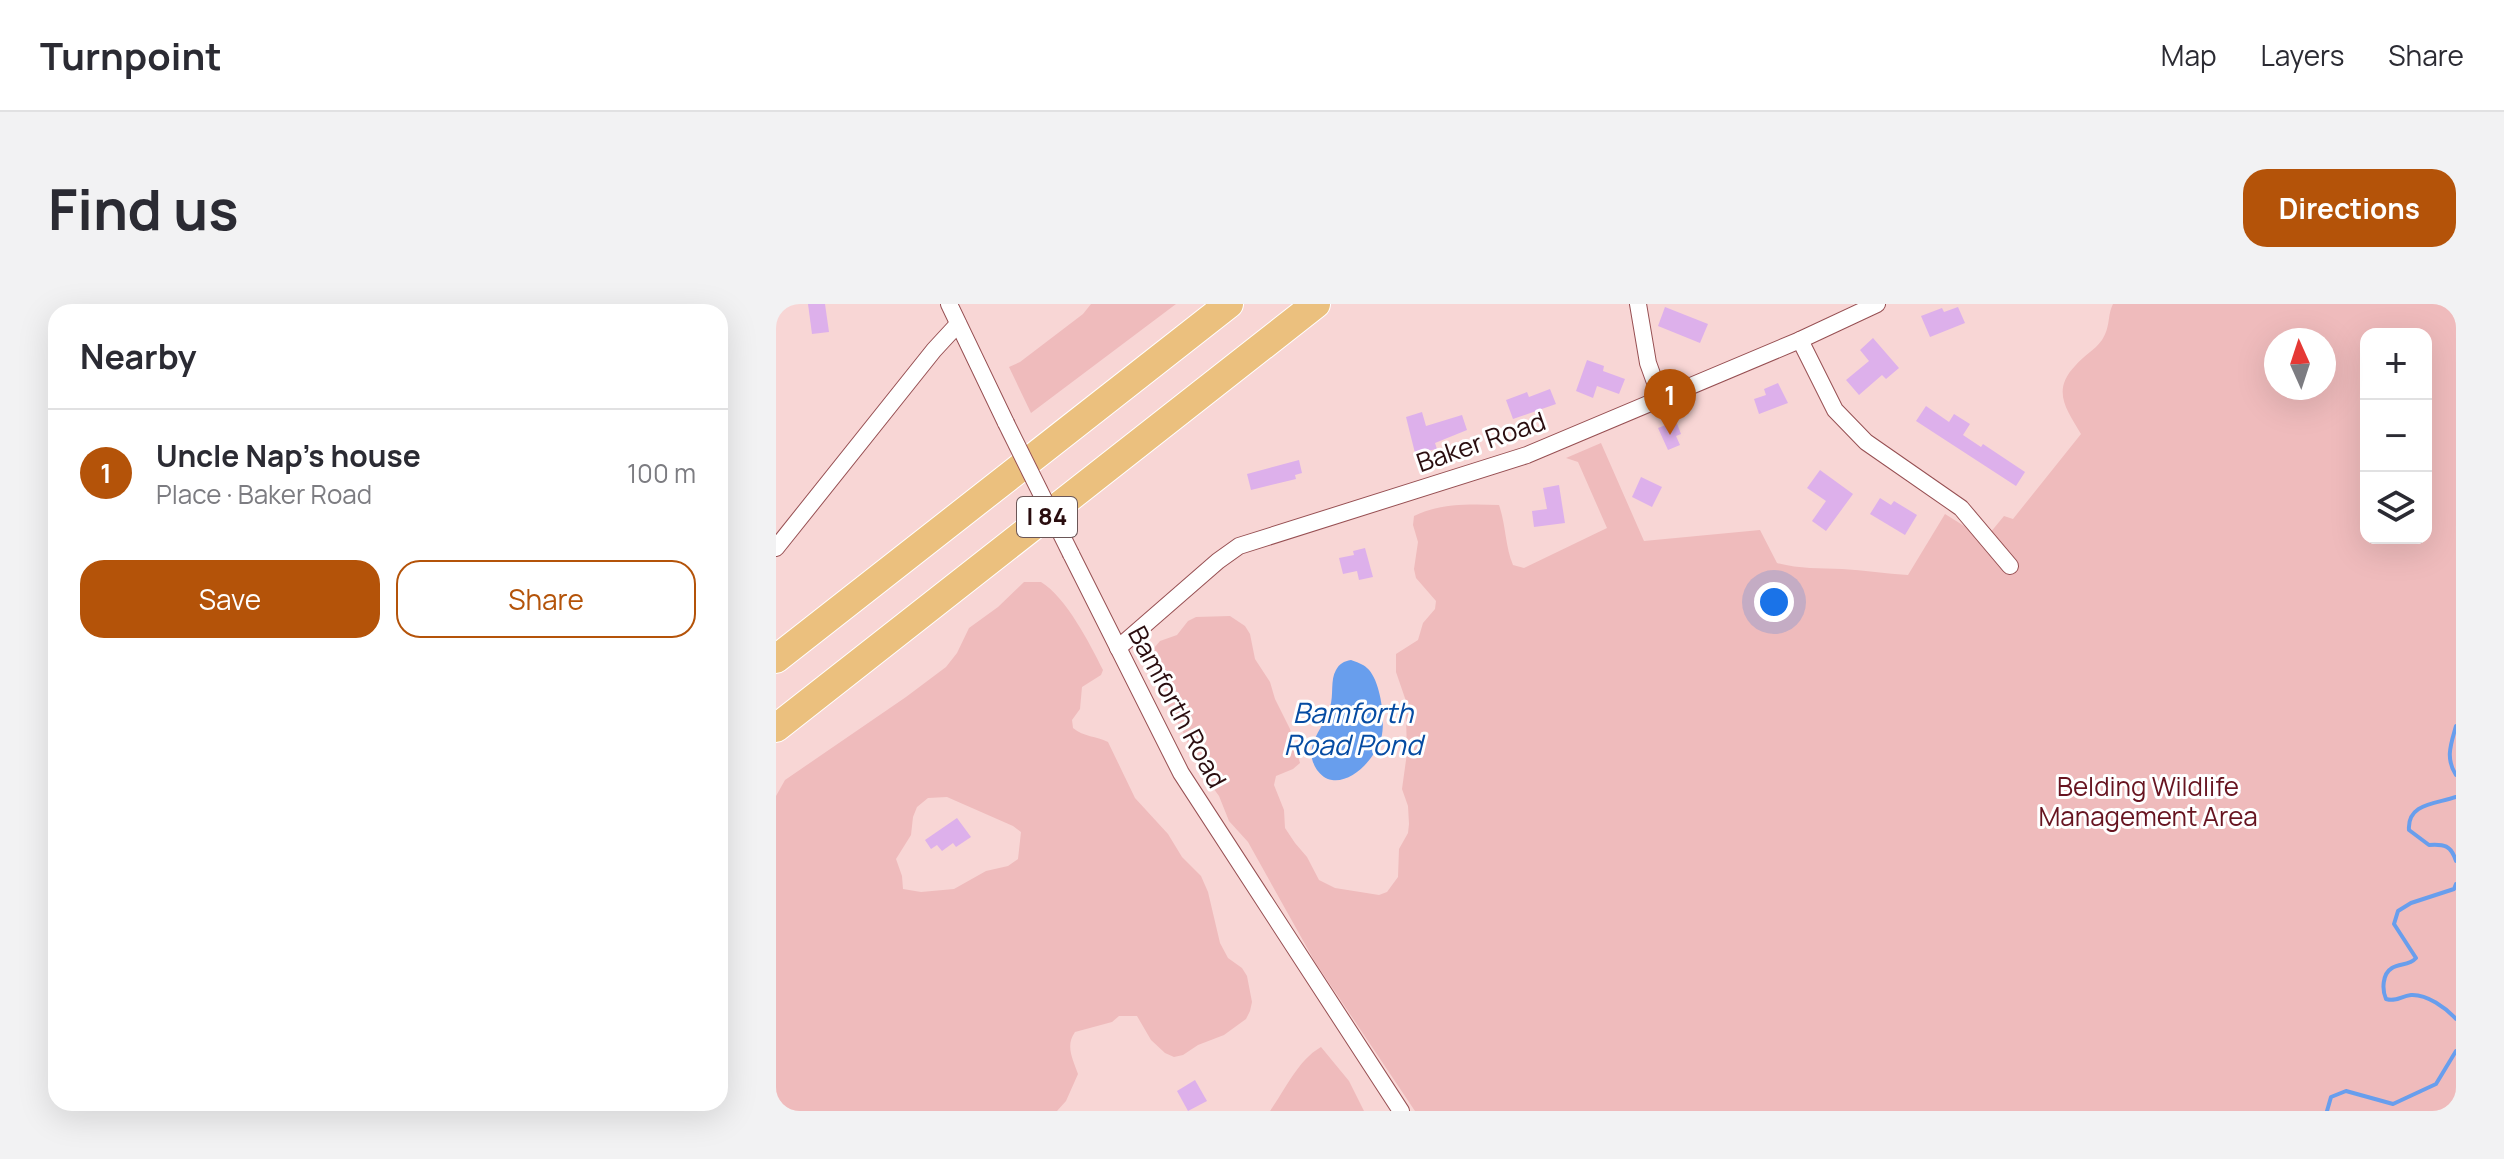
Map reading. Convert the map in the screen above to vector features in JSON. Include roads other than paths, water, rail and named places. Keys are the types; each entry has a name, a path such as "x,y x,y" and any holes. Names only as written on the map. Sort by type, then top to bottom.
{"highway":[{"name":"I 84","path":"776,659 1229,304"},
{"name":"I 84","path":"776,728 1316,304"}],"street":[{"name":"Bamforth Road","path":"949,304 1181,773 1401,1111"},
{"path":"1638,304 1648,363 1661,399"},
{"name":"Baker Road","path":"1118,648 1239,546 1527,455 1800,340 1877,304"},
{"path":"776,548 958,324"},
{"path":"1800,340 1835,410 1866,442 1961,508 2010,566"}],"water":[{"name":"Bamforth Road Pond","path":"1351,660 1367,668 1376,682 1382,712 1381,739 1362,768 1348,778 1332,780 1317,770 1313,761 1313,745 1330,707 1334,674 1340,664"}],"waterway":[{"path":"2456,726 2450,757 2456,775"},
{"path":"2456,797 2418,810 2413,814 2409,830 2429,845 2446,847 2456,861"},
{"path":"2456,884 2454,889 2411,903 2398,911 2394,924 2416,958 2389,971 2384,987 2386,999 2411,995 2423,997 2442,1006 2456,1019"},
{"path":"2327,1111 2331,1097 2346,1091 2393,1104 2436,1084 2456,1051"}],"place":[{"name":"Uncle Nap's house","path":"1670,435"}],"park label":[{"name":"Belding Wildlife Management Area","path":"2148,802"}]}
